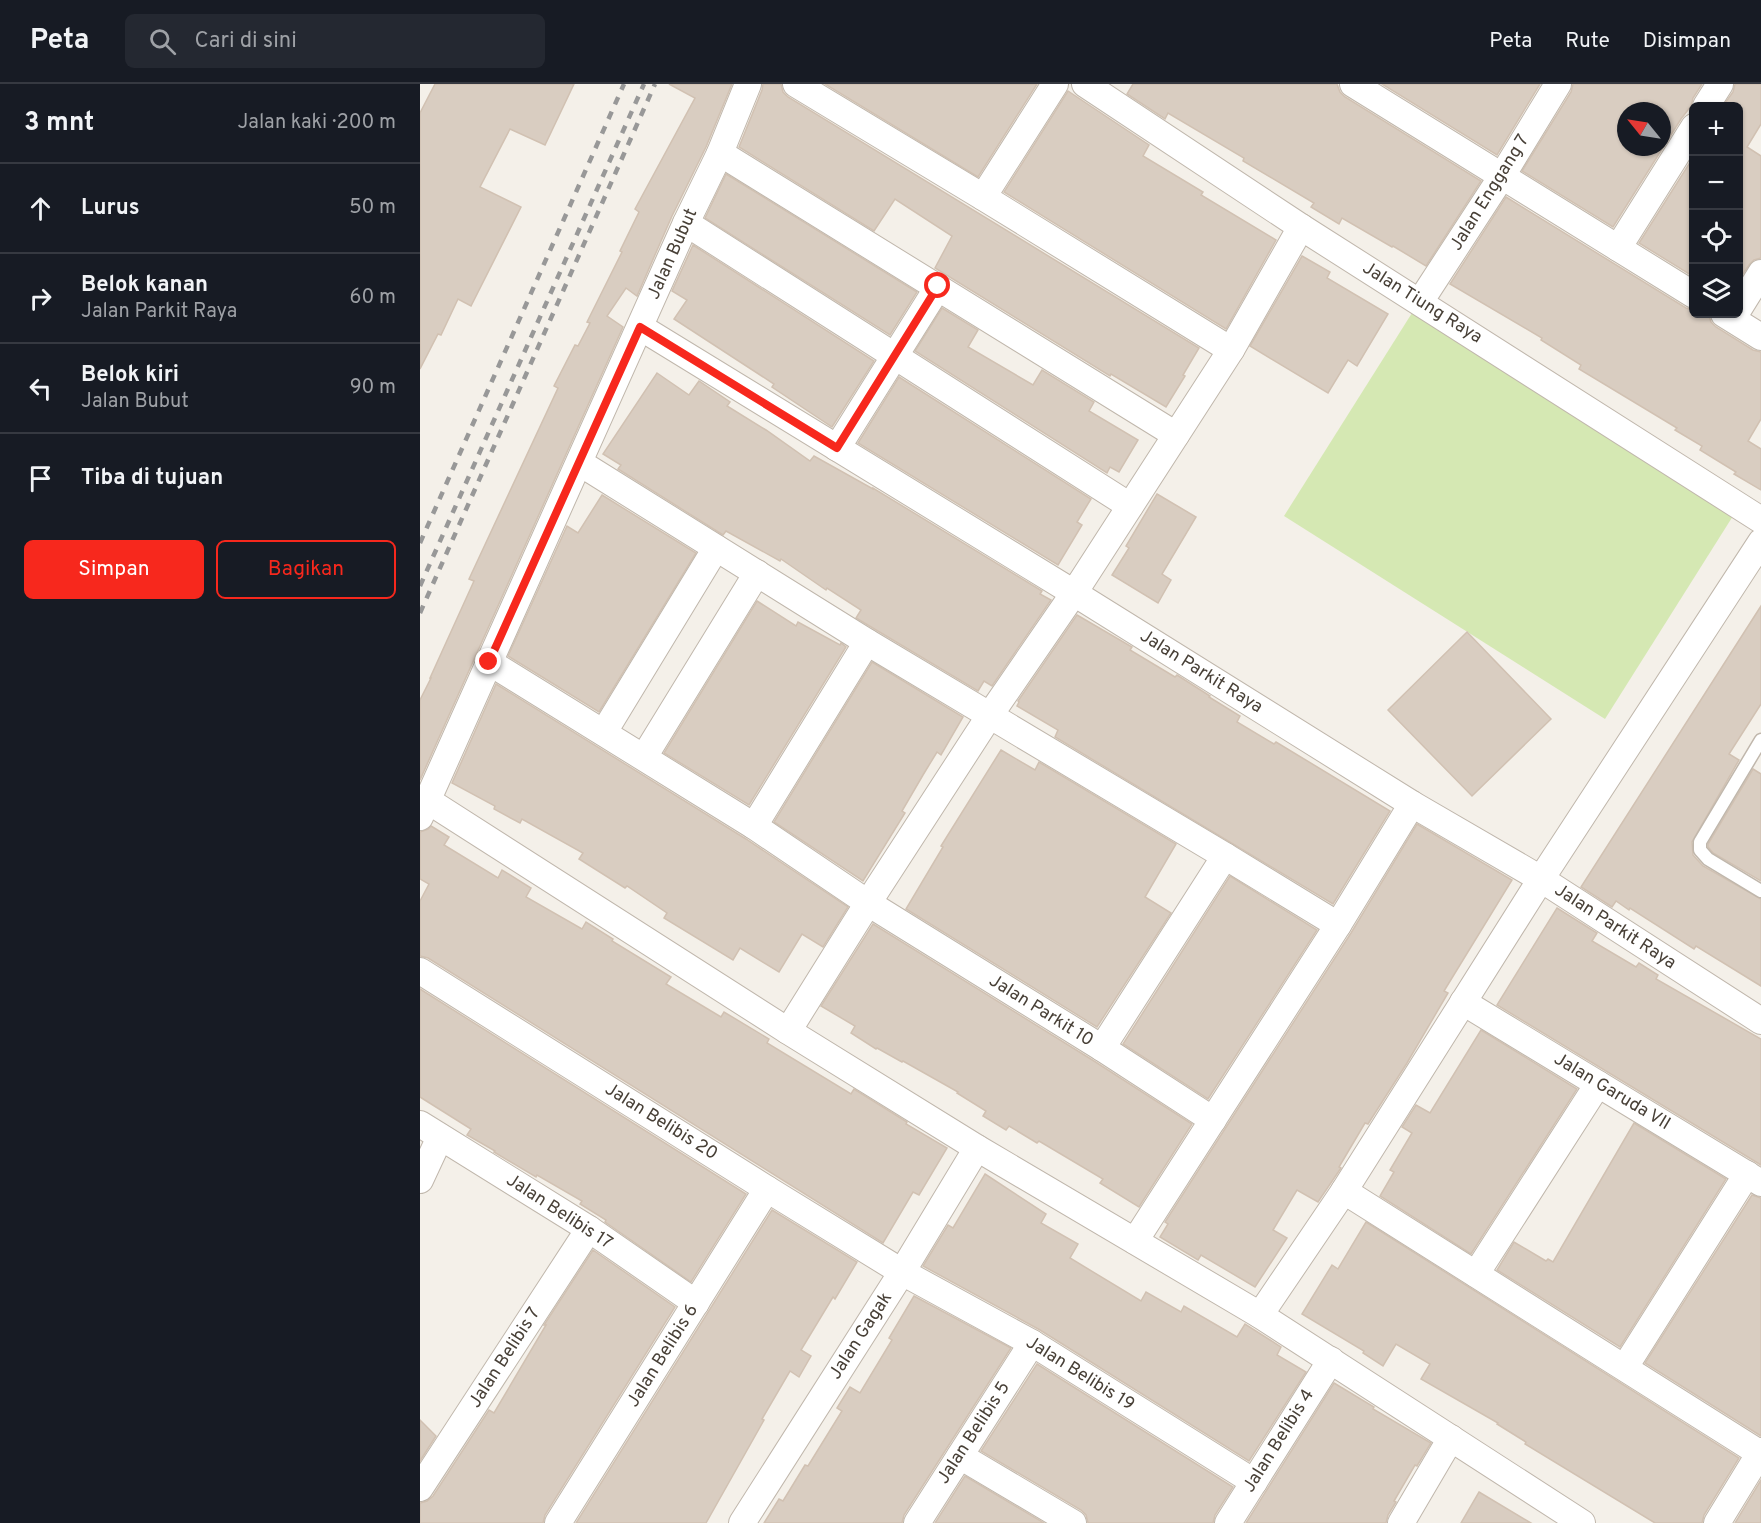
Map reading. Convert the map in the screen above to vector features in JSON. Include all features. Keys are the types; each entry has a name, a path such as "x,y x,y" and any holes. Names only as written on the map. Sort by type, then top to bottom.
{"street":[{"name":"Jalan Bubut","path":"424,808 686,223 720,153 748,84"},
{"path":"796,84 1231,350"},
{"path":"984,197 1055,84"},
{"name":"Jalan Tiung Raya","path":"1085,84 1301,227 1761,520"},
{"path":"1353,84 1689,292"},
{"name":"Jalan Enggang 7","path":"1420,302 1502,176 1558,84"},
{"path":"1709,102 1720,84"},
{"path":"1618,248 1689,135"},
{"path":"720,153 1176,435"},
{"path":"686,223 1130,506"},
{"path":"788,1031 990,715 1074,593 1231,350 1301,227"},
{"path":"1743,299 1761,273"},
{"path":"837,448 938,286"},
{"path":"1738,318 1761,337"},
{"name":"Jalan Parkit Raya","path":"640,327 1074,593 1412,804 1541,879 1761,1021"},
{"path":"580,463 867,642 1338,925"},
{"path":"1260,1315 1344,1191 1541,879 1761,542"},
{"path":"604,732 716,548"},
{"path":"644,757 757,573"},
{"path":"754,826 867,642"},
{"name":"Jalan Parkit 10","path":"489,662 754,826 868,903 1102,1048 1213,1120"},
{"path":"1135,1241 1338,925 1412,804"},
{"path":"424,808 977,1148 1260,1315 1582,1523"},
{"path":"1102,1048 1225,856"},
{"name":"Jalan Belibis 20","path":"420,971 902,1272"},
{"name":"Jalan Garuda VII","path":"1463,1002 1754,1178"},
{"path":"1476,1274 1598,1084"},
{"path":"420,1180 430,1130"},
{"name":"Jalan Belibis 17","path":"430,1130 589,1229 696,1303"},
{"name":"Jalan Gagak","path":"742,1523 902,1272 977,1148"},
{"path":"1625,1367 1754,1178"},
{"name":"Jalan Belibis 6","path":"558,1523 767,1189"},
{"path":"1344,1191 1761,1453 1717,1523"},
{"name":"Jalan Belibis 7","path":"420,1488 589,1229"},
{"name":"Jalan Belibis 19","path":"902,1272 1032,1343 1254,1482"},
{"name":"Jalan Belibis 5","path":"917,1523 1032,1343"},
{"name":"Jalan Belibis 4","path":"1228,1523 1331,1360"},
{"path":"1401,1523 1451,1438"},
{"path":"960,1456 1073,1523"}],"lane":[{"path":"1761,740 1700,842 1700,850 1708,858 1761,891"}],"green space":[{"path":"1412,313 1733,516 1605,719 1284,516"}],"building":[{"path":"435,84 574,84 545,145 510,129 480,187 521,207 471,306 458,299 441,335 438,334 420,369 420,113"},
{"path":"669,84 732,84 706,147 672,216 637,296 626,288 607,316 623,327 420,780 420,700 474,581 469,579 558,388 554,386 575,345 578,346 590,323 587,322 639,212 635,209 695,98"},
{"path":"763,84 781,84 783,92 788,97 1199,348 1166,407 1111,374 1110,376 935,268 952,236 895,199 874,231 739,147"},
{"path":"825,84 1037,84 978,177"},
{"path":"1133,84 1337,84 1345,97 1481,181 1426,266 1342,218 1339,224 1311,207 1314,203 1168,113 1165,119 1127,94"},
{"path":"1382,84 1540,84 1497,155"},
{"path":"1573,84 1702,84 1671,135 1671,102 1617,102 1617,156 1658,156 1613,227 1522,171 1571,92"},
{"path":"1735,84 1761,84 1761,124 1747,147 1761,156 1761,258 1754,260 1743,274 1743,102 1726,102 1733,92"},
{"path":"1068,91 1149,145 1143,156 1203,192 1201,195 1276,240 1226,329 1004,192"},
{"path":"1689,164 1689,274 1639,243"},
{"path":"726,174 917,292 890,335 705,218"},
{"path":"1506,197 1689,309 1689,318 1710,318 1716,327 1753,350 1761,352 1761,419 1748,441 1761,449 1761,490 1700,450 1702,446 1675,430 1677,428 1579,369 1581,365 1541,340 1542,338 1450,284"},
{"path":"693,245 874,361 832,427 772,387 774,384 674,319 687,300 672,291"},
{"path":"1302,256 1330,272 1327,278 1388,314 1357,366 1348,360 1328,393 1250,346"},
{"path":"942,308 978,330 968,347 1033,385 1042,370 1094,402 1089,411 1138,440 1119,472 1110,467 1107,473 915,351"},
{"path":"657,373 689,395 699,381 730,402 727,406 810,461 814,456 873,488 1042,591 1040,594 1051,600 992,686 984,681 978,691 856,618 861,610 827,588 826,590 781,559 780,561 726,531 723,535 618,469 621,465 603,454"},
{"path":"899,377 1091,499 1077,522 1082,525 1058,565 858,443"},
{"path":"1157,494 1196,517 1162,574 1171,580 1158,603 1112,575 1129,548 1126,546"},
{"path":"602,495 696,553 599,712 508,656 567,526 578,533"},
{"path":"757,601 796,626 798,622 846,647 749,805 664,753"},
{"path":"1761,606 1761,704 1729,754 1739,760 1692,842 1693,855 1703,866 1761,899 1761,986 1696,946 1694,949 1630,908 1629,910 1616,901 1612,907 1581,887"},
{"path":"1077,615 1132,647 1130,650 1175,677 1177,675 1240,716 1237,722 1274,744 1276,742 1390,811 1333,904 1055,737 1058,730 1017,706 1018,701"},
{"path":"1467,632 1551,719 1472,796 1388,710"},
{"path":"872,662 963,717 941,755 937,752 902,811 905,813 863,881 774,822"},
{"path":"496,684 746,839 848,907 823,947 802,934 779,972 740,948 733,960 664,918 667,913 627,886 625,888 579,859 583,853 522,819 520,823 494,809 495,806 452,783"},
{"path":"1001,750 1035,770 1039,762 1176,844 1145,897 1171,913 1097,1027 906,909 943,847 941,846"},
{"path":"1753,769 1761,774 1761,881 1713,853 1708,847"},
{"path":"1417,824 1512,880 1444,991 1448,993 1407,1063 1368,1124 1365,1123 1339,1167 1341,1168 1318,1202 1297,1190 1273,1230 1287,1238 1255,1287 1201,1255 1198,1260 1160,1237 1168,1224 1165,1222 1351,933"},
{"path":"431,826 449,837 444,845 498,878 502,870 531,888 526,897 582,929 586,922 613,939 612,941 671,977 666,984 721,1017 724,1012 769,1039 767,1043 851,1094 854,1089 947,1148 919,1195 913,1192 883,1243 428,958 420,956 420,901 429,884 420,879 420,832"},
{"path":"1230,876 1317,930 1208,1099 1123,1044"},
{"path":"1557,908 1597,933 1592,941 1636,967 1639,963 1658,975 1656,979 1761,1039 1761,1165 1497,1005"},
{"path":"873,924 1192,1124 1139,1207 1100,1183 1103,1179 1039,1141 1037,1143 1009,1126 1006,1130 983,1116 986,1111 958,1092 903,1061 876,1049 851,1033 855,1026 821,1006"},
{"path":"420,989 746,1194 691,1282 605,1222 606,1220 580,1204 582,1201 537,1175 536,1177 467,1135 471,1129 420,1097"},
{"path":"1481,1030 1577,1089 1471,1254 1380,1196 1394,1172 1390,1170 1412,1133 1402,1127 1416,1105 1430,1113"},
{"path":"1634,1123 1726,1179 1620,1347 1497,1270 1514,1242 1546,1261 1548,1259 1553,1262"},
{"path":"985,1174 1046,1214 1041,1223 1078,1244 1070,1258 1141,1301 1146,1292 1181,1312 1184,1306 1237,1337 1245,1324 1281,1347 1277,1355 1306,1372 1249,1461 1040,1330 923,1266 948,1225 953,1228"},
{"path":"1752,1195 1761,1198 1761,1436 1645,1363"},
{"path":"772,1210 857,1262 801,1350 811,1356 799,1377 790,1371 706,1523 576,1523"},
{"path":"1366,1222 1739,1458 1704,1515 1702,1523 1655,1523 1525,1444 1526,1442 1498,1423 1421,1379 1430,1364 1396,1344 1383,1366 1363,1353 1364,1351 1302,1314 1332,1265 1338,1269"},
{"path":"593,1250 675,1307 545,1515 543,1523 420,1523 420,1503 433,1496 489,1410 494,1413 546,1325 544,1325"},
{"path":"914,1296 1011,1348 904,1515 902,1523 764,1523 779,1499 783,1501 805,1465 808,1466 842,1411 837,1408 850,1387 860,1393 892,1340 889,1338"},
{"path":"1037,1364 1233,1487 1215,1515 1213,1523 1088,1523 1086,1515 1081,1510 981,1451"},
{"path":"1334,1383 1431,1443 1394,1501 1396,1502 1386,1523 1246,1523"},
{"path":"420,1420 436,1436 420,1461"},
{"path":"965,1476 1044,1523 935,1523"},
{"path":"1761,1480 1761,1523 1735,1523"},
{"path":"1479,1492 1531,1523 1461,1523"}],"railway":[{"path":"420,543 624,84"},
{"path":"420,586 644,84"},
{"path":"420,613 655,84"}],"route":[{"path":"489,662 640,327 837,448 938,286"}]}
